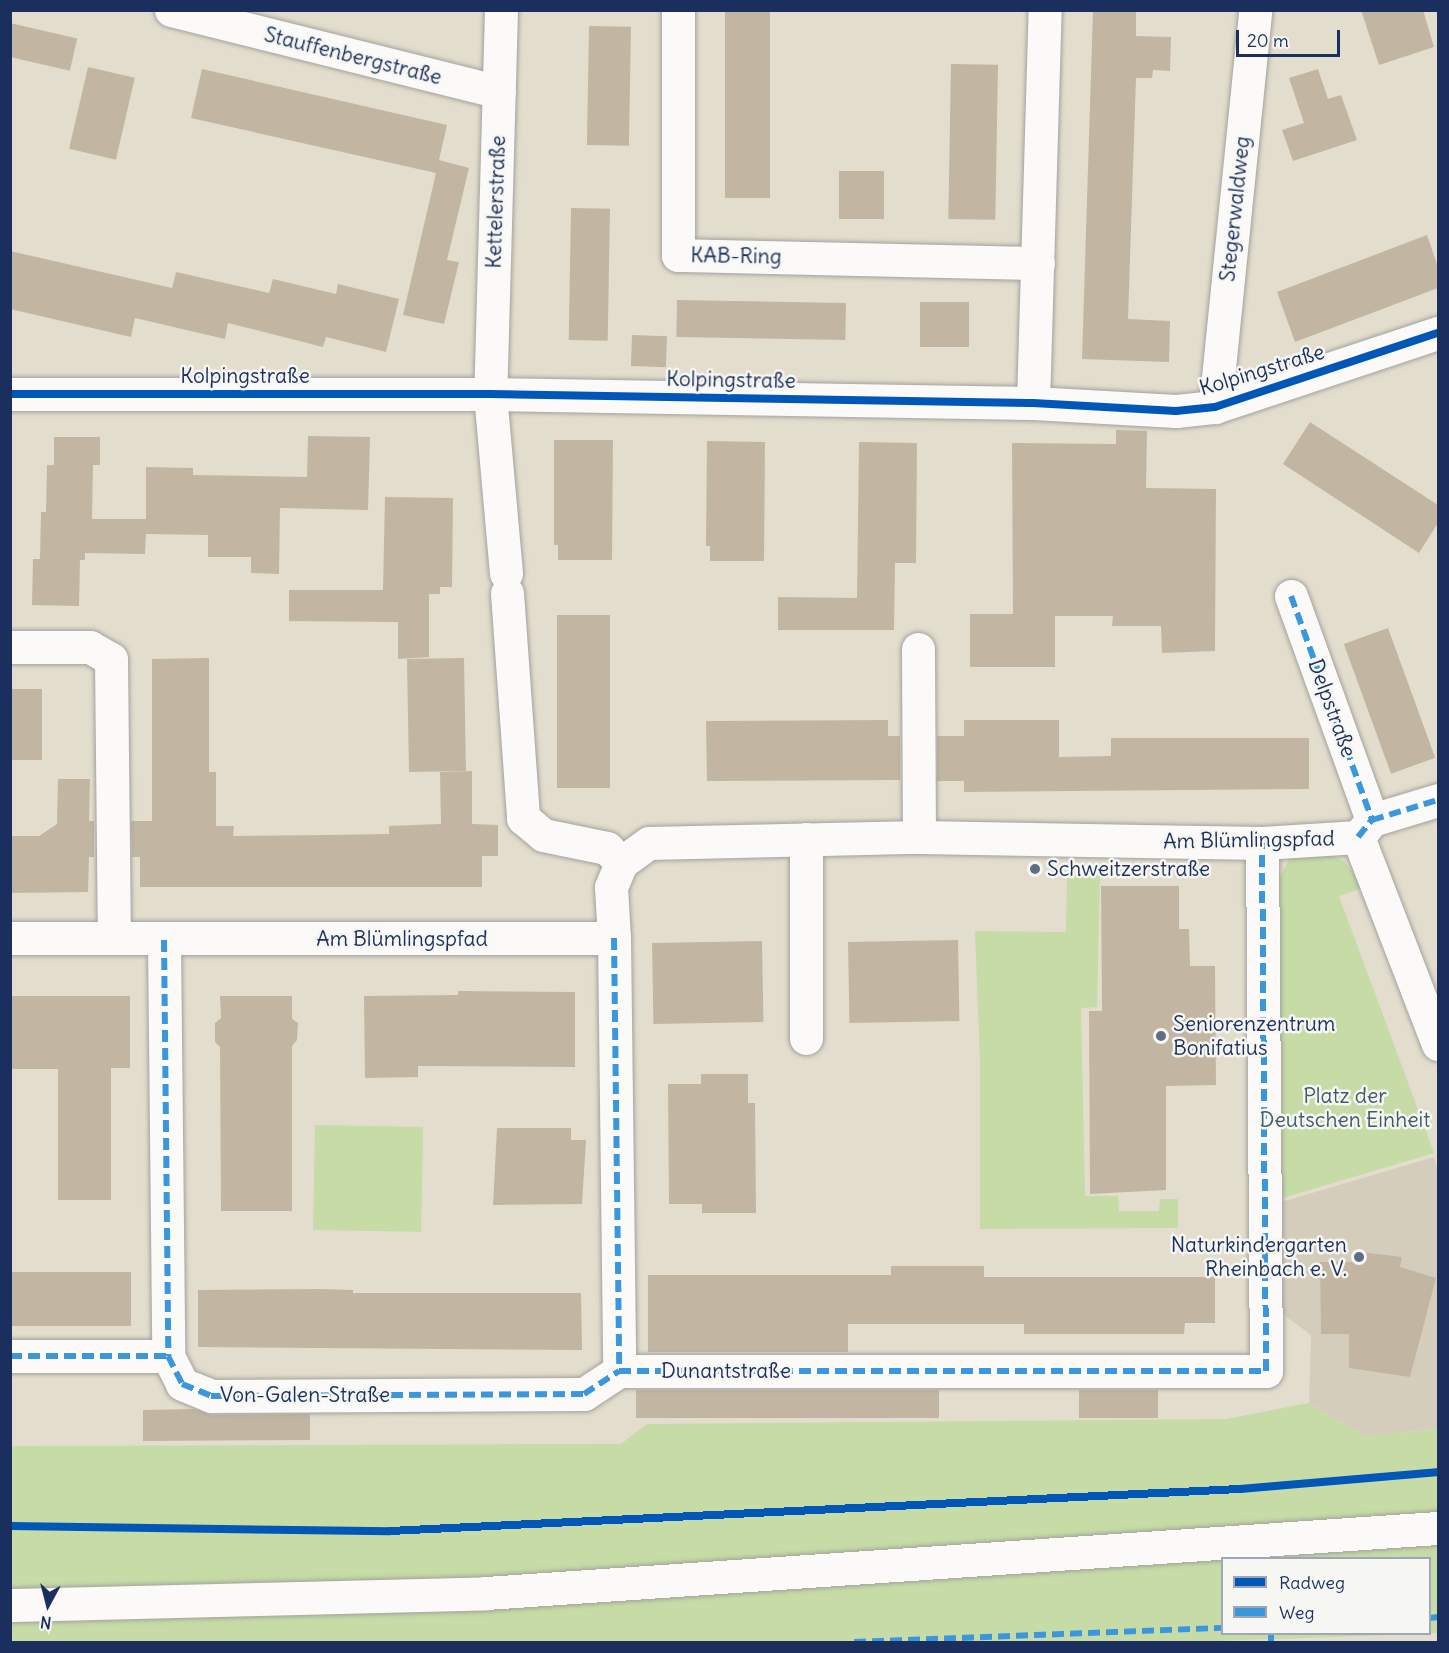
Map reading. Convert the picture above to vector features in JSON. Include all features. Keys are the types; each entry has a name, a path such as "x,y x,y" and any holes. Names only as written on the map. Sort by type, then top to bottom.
{"street":[{"name":"Stauffenbergstraße","path":"171,10 499,92"},
{"name":"Kettelerstraße","path":"490,394 501,10"},
{"name":"KAB-Ring","path":"678,10 678,255 1038,263"},
{"path":"1034,403 1046,10"},
{"name":"Stegerwaldweg","path":"1215,407 1256,10"},
{"name":"Kolpingstraße","path":"10,394 490,394 1034,403 1176,411 1215,407 1438,333"},
{"path":"490,394 507,583 523,818 543,835 607,848 621,863 611,887 614,938 619,1371"},
{"name":"Delpstraße","path":"1291,596 1365,829"},
{"path":"10,647 90,647 111,659 114,938"},
{"path":"918,649 919,837"},
{"path":"1365,829 1438,800"},
{"name":"Am Blümlingspfad","path":"621,863 649,843 919,837 1262,843 1365,829 1438,1044"},
{"path":"806,839 806,1038"},
{"name":"Dunantstraße","path":"619,1371 1266,1371 1262,843"},
{"name":"Am Blümlingspfad","path":"10,938 164,940 614,938"},
{"name":"Von-Galen-Straße","path":"164,940 168,1356 182,1384 211,1396 584,1394 619,1371"},
{"path":"10,1356 168,1356"},
{"path":"10,1605 486,1593 1438,1528"}],"shaded area":[{"name":"Naturkindergarten Rheinbach e. V.","path":"1434,1157 1438,1172 1438,1429 1365,1436 1309,1403 1311,1335 1280,1312 1278,1203"}],"green space":[{"name":"Platz der Deutschen Einheit","path":"1308,851 1328,854 1345,862 1363,888 1339,896 1434,1153 1276,1200 1278,880 1289,860"},
{"path":"1067,875 1100,875 1097,1007 1081,1008 1085,1196 1118,1196 1119,1211 1159,1211 1160,1199 1178,1199 1178,1228 980,1229 980,1060 975,931 1066,932"},
{"path":"315,1125 423,1127 421,1232 313,1230"},
{"path":"1309,1403 1365,1436 1438,1429 1438,1633 1431,1633 1431,1557 1221,1557 1221,1635 1388,1635 1189,1642 11,1642 10,1446 621,1444 647,1424 1226,1419"}],"building":[{"path":"725,10 770,10 770,198 725,198"},
{"path":"1093,10 1136,10 1136,36 1171,37 1170,71 1153,70 1152,78 1136,78 1128,319 1170,321 1169,362 1082,359"},
{"path":"1361,10 1423,10 1434,47 1379,65"},
{"path":"10,23 77,39 70,71 10,57"},
{"path":"589,26 631,27 629,146 587,145"},
{"path":"951,64 998,65 995,220 948,219"},
{"path":"88,67 135,78 116,160 69,149"},
{"path":"202,69 447,125 439,160 469,168 447,260 459,262 444,324 403,315 436,173 191,118"},
{"path":"1318,69 1328,99 1341,95 1357,140 1293,161 1282,130 1304,123 1289,78"},
{"path":"839,171 884,171 884,219 839,219"},
{"path":"571,208 610,209 608,341 569,340"},
{"path":"1427,235 1438,267 1438,288 1295,342 1277,292"},
{"path":"10,251 172,288 176,272 269,293 273,279 336,294 338,284 399,299 386,352 326,337 323,347 228,323 225,339 135,318 131,337 10,309"},
{"path":"677,300 846,303 845,340 676,337"},
{"path":"920,302 969,302 969,347 920,347"},
{"path":"632,335 667,336 666,367 631,366"},
{"path":"1310,422 1438,505 1438,523 1419,553 1283,464"},
{"path":"1116,430 1147,431 1146,488 1216,489 1215,651 1162,653 1161,626 1112,626 1113,616 1055,616 1055,667 970,667 970,614 1013,614 1012,443 1116,444"},
{"path":"308,436 370,437 368,510 280,508 279,574 251,573 251,557 208,557 208,535 146,534 145,554 85,553 85,560 80,560 79,606 32,605 33,559 40,559 41,512 46,512 47,465 54,465 54,437 100,437 100,465 93,465 92,519 146,519 146,467 193,468 193,475 307,477"},
{"path":"554,440 613,440 612,560 558,560 558,545 554,545"},
{"path":"707,441 765,442 764,561 710,561 710,546 706,546"},
{"path":"859,442 917,443 916,563 895,563 894,630 778,630 778,597 857,598"},
{"path":"385,497 453,498 452,587 440,587 440,594 429,594 429,657 398,659 398,622 289,621 289,590 383,590"},
{"path":"557,615 610,615 610,788 557,788"},
{"path":"1388,628 1435,758 1391,774 1344,644"},
{"path":"209,658 209,772 216,772 216,826 234,826 233,836 389,834 389,826 441,824 440,772 472,771 472,824 498,825 498,856 482,856 482,887 140,887 140,857 132,857 131,821 152,821 152,659"},
{"path":"464,658 466,771 409,772 407,659"},
{"path":"10,689 42,689 42,760 10,760"},
{"path":"888,720 888,736 900,736 900,780 707,781 706,721"},
{"path":"964,720 1059,720 1059,757 1111,756 1111,738 1309,738 1309,789 964,792 964,781 937,781 937,736 964,736"},
{"path":"58,779 90,779 89,821 94,821 94,857 89,857 88,892 10,893 10,836 39,836 57,824"},
{"name":"Seniorenzentrum Bonifatius","path":"1101,886 1179,886 1179,929 1189,929 1190,966 1215,966 1216,1085 1166,1086 1166,1190 1090,1194 1089,1011 1102,1011"},
{"path":"958,940 959,1021 849,1023 848,942"},
{"path":"762,941 763,1022 653,1024 652,943"},
{"path":"458,991 575,992 575,1067 418,1066 418,1077 365,1078 364,996 458,995"},
{"path":"10,996 130,996 130,1068 111,1068 111,1200 58,1200 58,1069 10,1069"},
{"path":"220,996 292,996 292,1019 298,1023 297,1040 292,1046 292,1211 221,1211 220,1047 215,1042 215,1023 221,1018"},
{"path":"701,1074 748,1074 748,1103 755,1103 756,1213 702,1213 702,1204 669,1204 668,1084 701,1084"},
{"path":"497,1128 571,1128 571,1140 586,1140 582,1204 493,1205"},
{"name":"Naturkindergarten Rheinbach e. V.","path":"1360,1252 1402,1257 1400,1267 1436,1278 1410,1377 1349,1368 1349,1334 1321,1334 1320,1262 1359,1262"},
{"path":"891,1266 984,1266 984,1277 1215,1277 1215,1323 1185,1323 1184,1334 1024,1334 1024,1324 848,1324 848,1352 648,1352 648,1275 891,1275"},
{"path":"10,1272 131,1272 131,1326 10,1326"},
{"path":"198,1290 353,1290 353,1293 581,1293 582,1350 198,1347"},
{"path":"636,1390 939,1390 939,1418 636,1418"},
{"path":"1079,1390 1158,1390 1158,1418 1079,1418"},
{"path":"194,1409 211,1415 310,1414 310,1440 143,1441 143,1410"}],"marked path":[{"path":"1291,596 1372,820"},
{"path":"1358,837 1372,820 1438,800"},
{"path":"619,1371 1266,1371 1262,843"},
{"path":"614,938 619,1371"},
{"path":"164,940 168,1356 182,1384 211,1396 584,1394 619,1371"},
{"path":"10,1356 168,1356"},
{"path":"1431,1618 1438,1617"},
{"path":"854,1642 1221,1628"},
{"path":"1271,1635 1271,1642"}],"cycle path":[{"path":"10,394 490,394 1033,403 1176,411 1215,407 1438,333"},
{"path":"10,1526 390,1531 1241,1489 1438,1472"}],"place":[{"name":"Schweitzerstraße","path":"1035,869"},
{"name":"Seniorenzentrum Bonifatius","path":"1161,1036"},
{"name":"Naturkindergarten Rheinbach e. V.","path":"1359,1257"}]}
